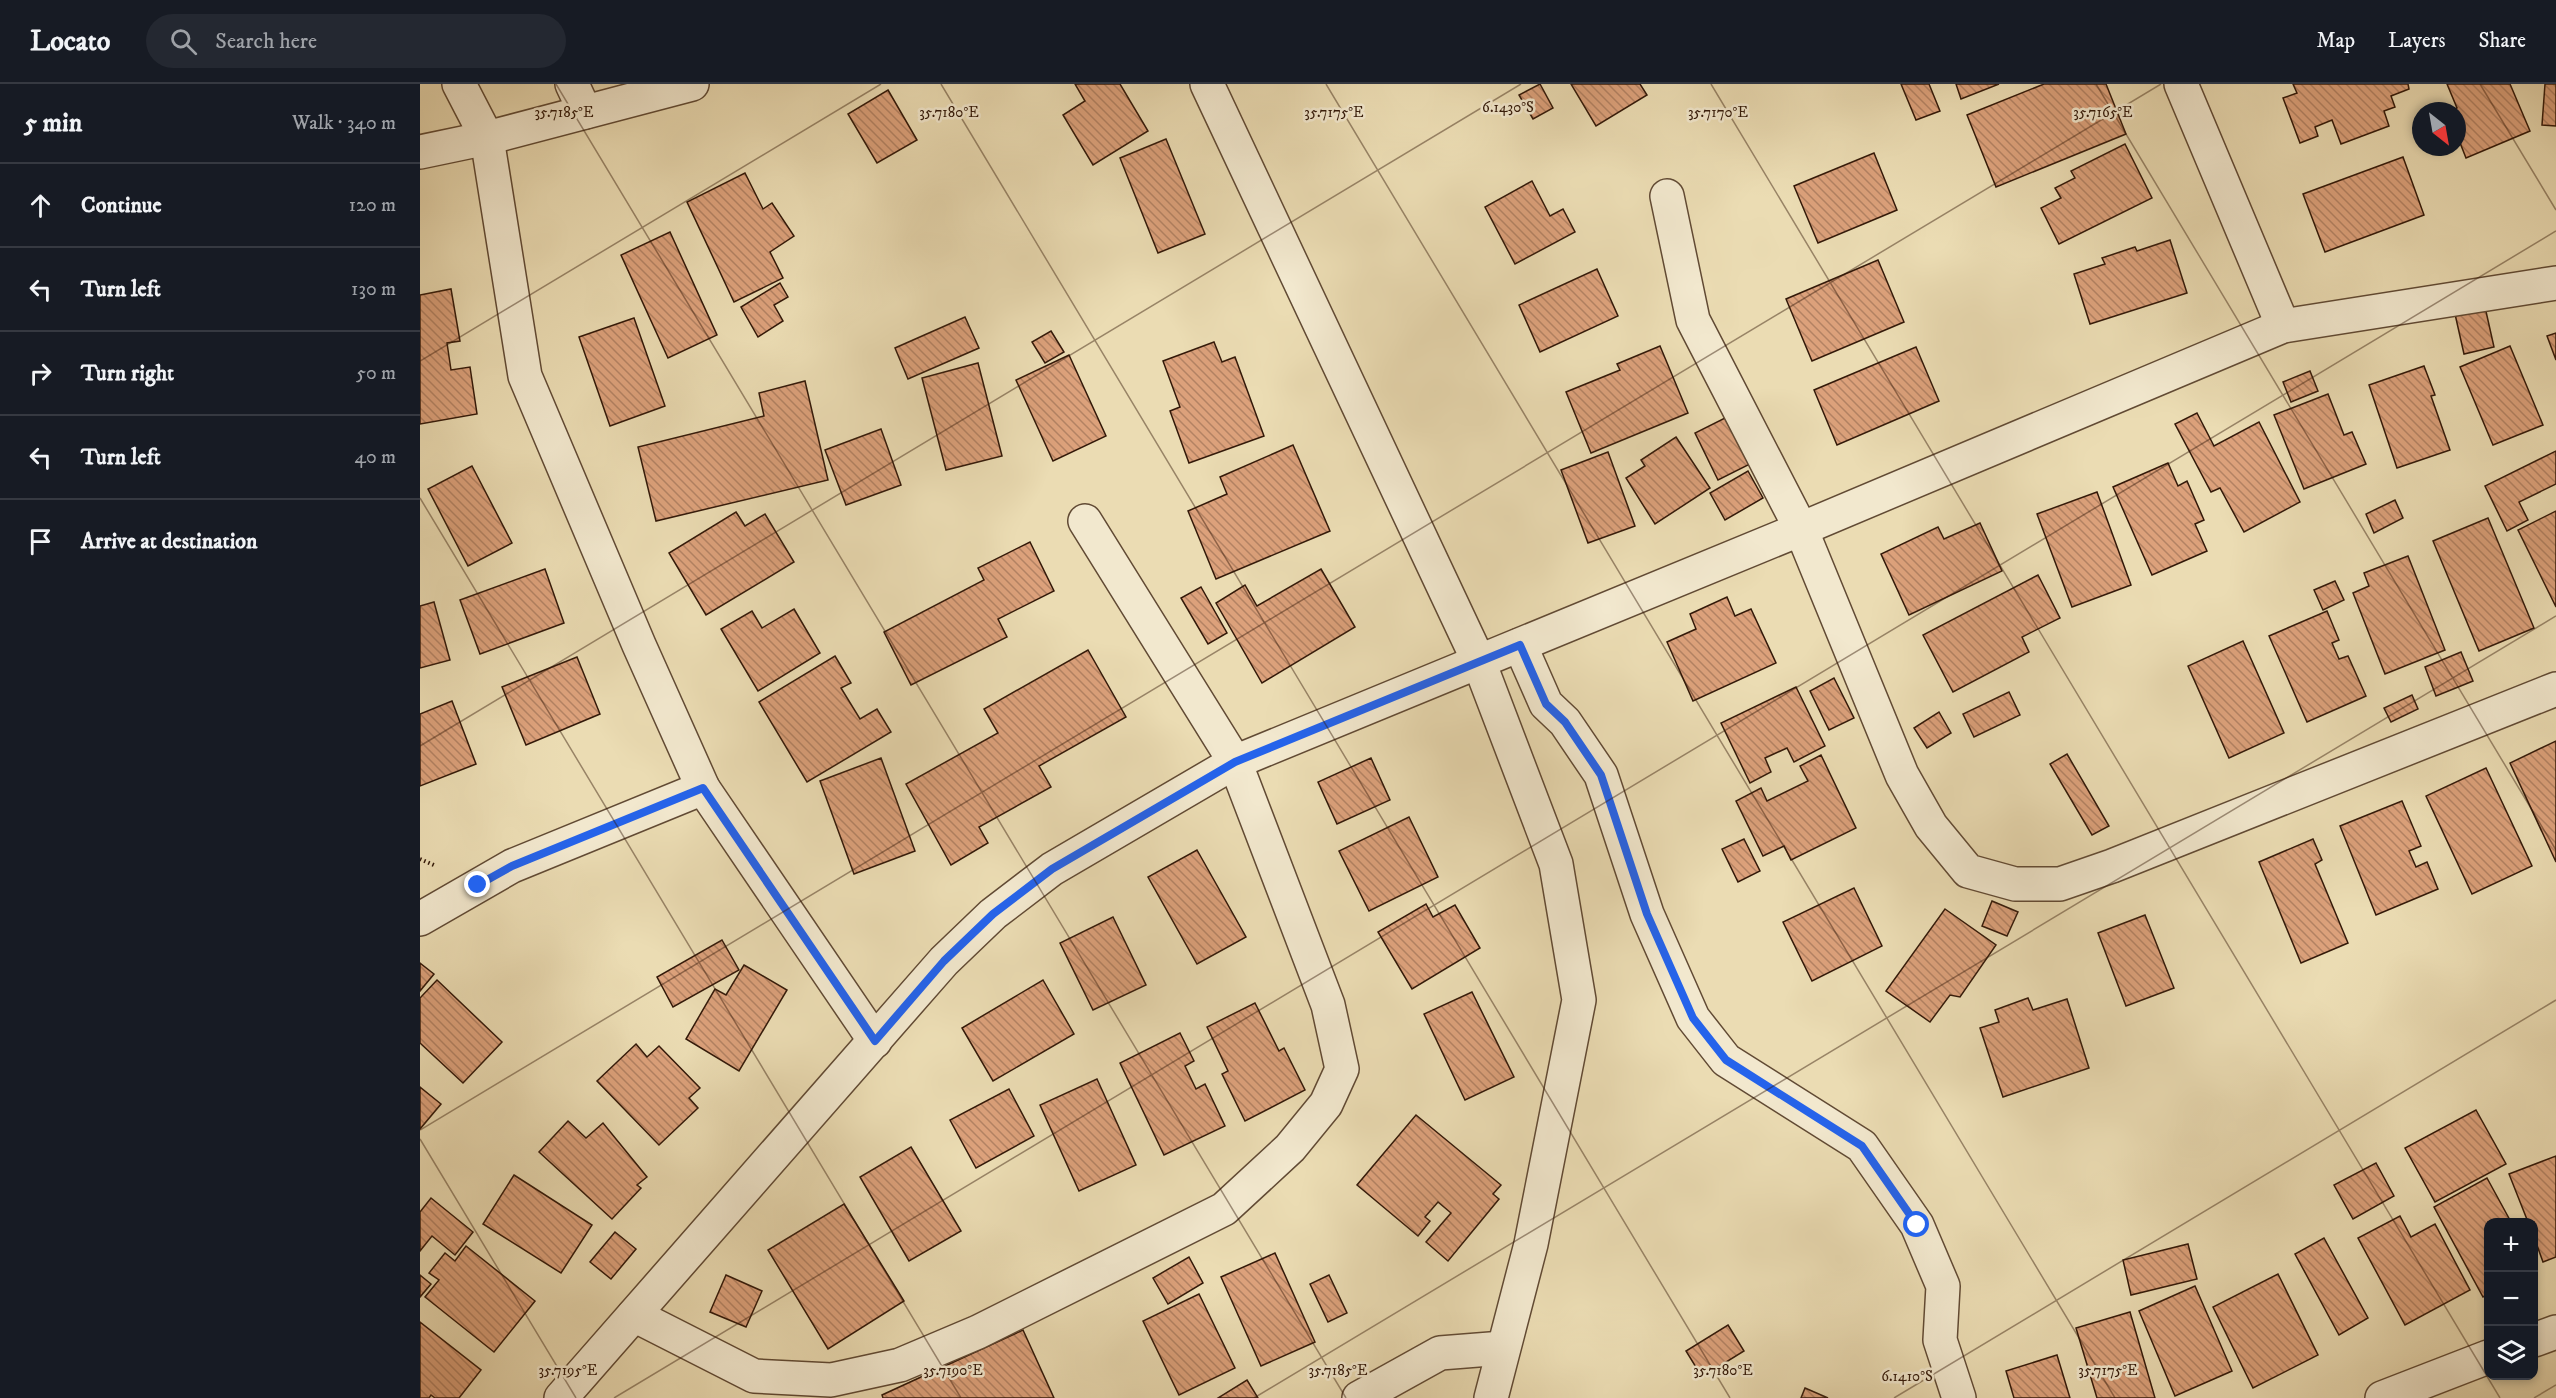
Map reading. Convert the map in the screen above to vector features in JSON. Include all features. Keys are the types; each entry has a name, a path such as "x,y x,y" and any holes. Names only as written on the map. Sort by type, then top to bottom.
{"street":[{"path":"459,84 487,138 525,376 639,645 703,788 875,1041"},
{"path":"420,152 487,138 579,98 692,84"},
{"path":"1207,84 1479,662 1556,864 1579,1000 1531,1244 1491,1398"},
{"path":"2181,84 2283,326"},
{"path":"1667,196 1693,320 1801,529 1902,775 1931,826 1968,871 2015,884 2060,884 2112,866 2556,689"},
{"path":"561,1398 944,961 993,914 1052,869 1235,762 1801,529 2283,326 2556,283"},
{"path":"634,1315 754,1376 831,1380 900,1365 978,1332 1224,1209 1290,1148 1326,1104 1342,1069 1328,1005 1235,762 1085,521"},
{"path":"1520,645 1546,704 1565,722 1601,775 1647,914 1693,1018 1726,1060 1862,1146 1917,1225 1943,1286 1940,1340 1959,1398"},
{"path":"420,919 512,866 703,788"},
{"path":"2538,1339 2556,1332"},
{"path":"1359,1398 1440,1353 1503,1348"},
{"path":"2382,1398 2484,1359"}],"building":[{"path":"1075,84 1120,84 1148,131 1093,165 1063,115 1085,101"},
{"path":"1540,84 1553,108 1533,119 1519,95"},
{"path":"1571,84 1640,84 1647,95 1596,126"},
{"path":"1901,84 1929,84 1940,111 1916,120"},
{"path":"1956,84 1999,84 1961,99"},
{"path":"2044,84 2106,84 2126,134 1996,187 1967,115"},
{"path":"2293,84 2408,84 2409,89 2391,96 2395,107 2384,111 2389,126 2341,144 2332,120 2315,127 2318,136 2300,143 2283,98 2297,93"},
{"path":"2447,84 2510,84 2530,131 2466,158 2466,102 2454,102"},
{"path":"2545,84 2556,84 2556,126 2542,125"},
{"path":"888,90 917,140 877,163 848,114"},
{"path":"1166,139 1205,234 1158,253 1120,158"},
{"path":"2125,144 2152,198 2059,244 2041,208 2061,198 2055,188 2075,178 2071,171"},
{"path":"1874,153 1897,210 1818,243 1794,186"},
{"path":"2403,157 2424,215 2325,252 2303,194"},
{"path":"745,173 763,209 772,203 794,236 770,252 783,278 734,302 687,202"},
{"path":"1532,181 1550,216 1563,209 1575,232 1515,264 1485,207"},
{"path":"670,232 717,335 668,358 621,255"},
{"path":"2170,240 2187,293 2090,324 2074,274 2105,264 2102,258 2135,247 2137,251"},
{"path":"1878,260 1904,322 1812,361 1786,299"},
{"path":"1597,269 1618,316 1540,352 1519,305"},
{"path":"780,283 788,297 774,305 783,321 758,337 741,307"},
{"path":"451,289 460,341 447,343 451,370 470,367 477,414 420,424 420,295"},
{"path":"2485,307 2494,347 2464,354 2455,314"},
{"path":"965,317 979,348 908,379 895,348"},
{"path":"634,318 665,406 610,426 579,337"},
{"path":"1051,331 1064,352 1045,363 1032,342"},
{"path":"2556,333 2556,360 2547,336"},
{"path":"1214,342 1222,362 1235,357 1264,436 1189,463 1170,411 1180,407 1163,361"},
{"path":"1660,346 1688,413 1591,453 1566,392 1620,370 1617,364"},
{"path":"2510,346 2543,425 2493,445 2460,367"},
{"path":"1916,347 1939,401 1837,445 1814,390"},
{"path":"1069,355 1106,436 1053,461 1016,380"},
{"path":"978,363 1002,456 946,470 922,378"},
{"path":"2424,366 2435,395 2431,396 2450,450 2397,468 2369,385"},
{"path":"2310,371 2318,391 2291,402 2283,382"},
{"path":"805,381 828,480 656,521 638,447 764,416 759,393"},
{"path":"2328,394 2344,435 2352,432 2366,464 2304,489 2274,415"},
{"path":"2197,413 2214,446 2259,422 2300,502 2244,532 2220,488 2211,492 2175,424"},
{"path":"1727,417 1750,464 1718,480 1695,433"},
{"path":"881,429 901,485 846,505 825,450"},
{"path":"1676,437 1710,488 1655,524 1626,478 1645,466 1641,460"},
{"path":"1293,445 1330,531 1216,579 1188,511 1227,494 1220,477"},
{"path":"2556,451 2556,484 2519,502 2528,520 2507,531 2485,486"},
{"path":"1608,452 1635,526 1588,543 1561,470"},
{"path":"2168,463 2178,486 2187,481 2204,520 2195,524 2207,551 2152,575 2113,487"},
{"path":"472,466 512,543 468,566 428,489"},
{"path":"1748,471 1763,498 1725,520 1710,493"},
{"path":"2097,492 2131,585 2072,607 2037,514"},
{"path":"2395,500 2403,518 2374,533 2366,514"},
{"path":"2556,511 2556,607 2518,530"},
{"path":"736,512 745,526 765,514 794,562 706,615 669,553"},
{"path":"2488,518 2534,628 2479,651 2433,541"},
{"path":"1980,523 2002,571 1909,615 1881,554 1938,527 1944,539"},
{"path":"1030,542 1054,591 998,619 1007,637 911,685 884,632 984,580 978,568"},
{"path":"2408,556 2445,650 2385,674 2353,593 2369,586 2364,573"},
{"path":"545,569 564,623 480,654 460,600"},
{"path":"1321,569 1355,627 1262,683 1216,603 1245,585 1257,606"},
{"path":"2038,575 2060,618 2022,637 2029,652 1953,692 1923,635"},
{"path":"2335,581 2344,600 2323,610 2314,590"},
{"path":"1201,587 1227,633 1208,644 1181,598"},
{"path":"1727,597 1735,616 1751,609 1776,663 1693,701 1667,642 1696,629 1690,614"},
{"path":"434,602 450,660 420,668 420,606"},
{"path":"794,609 820,653 758,691 721,629 752,611 762,628"},
{"path":"2327,611 2339,640 2332,643 2339,659 2348,656 2366,696 2307,722 2269,636"},
{"path":"2243,641 2284,733 2229,758 2188,666"},
{"path":"1088,650 1126,717 1039,766 1051,787 979,827 988,843 951,865 906,784 998,733 984,709"},
{"path":"2461,652 2473,681 2436,696 2425,667"},
{"path":"835,656 851,683 841,688 860,719 877,709 891,732 807,782 759,702"},
{"path":"577,657 600,714 526,745 502,687"},
{"path":"1834,678 1854,718 1829,730 1810,691"},
{"path":"1796,687 1825,746 1794,762 1787,748 1765,758 1771,772 1750,783 1721,723"},
{"path":"2009,692 2020,715 1974,737 1963,714"},
{"path":"2412,695 2418,709 2391,722 2384,708"},
{"path":"452,701 476,764 420,786 420,714"},
{"path":"1939,712 1951,733 1927,748 1914,728"},
{"path":"2556,741 2556,862 2510,763"},
{"path":"2067,754 2109,826 2092,835 2050,764"},
{"path":"1821,755 1856,828 1791,860 1784,846 1763,856 1736,801 1761,788 1767,801 1808,781 1800,766"},
{"path":"881,758 915,851 854,874 820,781"},
{"path":"1371,758 1390,800 1337,824 1318,782"},
{"path":"2486,768 2532,866 2472,894 2426,796"},
{"path":"2402,801 2421,846 2409,851 2416,867 2427,862 2438,889 2376,915 2340,826"},
{"path":"1409,817 1438,877 1369,911 1339,851"},
{"path":"1744,839 1760,871 1738,882 1722,849"},
{"path":"2313,839 2322,860 2315,864 2348,943 2301,963 2259,862"},
{"path":"1197,850 1246,937 1197,964 1148,877"},
{"path":"1854,888 1882,946 1812,981 1783,922"},
{"path":"1992,901 2018,912 2007,936 1982,926"},
{"path":"1426,904 1433,917 1455,905 1480,948 1412,989 1378,932"},
{"path":"1945,909 1996,945 1960,997 1950,995 1930,1022 1886,991"},
{"path":"2145,915 2174,988 2126,1006 2098,933"},
{"path":"1113,917 1146,985 1093,1010 1060,943"},
{"path":"722,940 739,970 673,1007 657,977"},
{"path":"420,963 434,974 420,991"},
{"path":"744,965 787,990 739,1071 686,1039 715,989 726,995"},
{"path":"437,980 502,1042 463,1083 420,1043 420,998"},
{"path":"1043,980 1074,1034 993,1081 962,1028"},
{"path":"1472,992 1514,1077 1465,1100 1424,1014"},
{"path":"2028,998 2033,1010 2067,999 2089,1068 2003,1097 1980,1028 1999,1022 1995,1010"},
{"path":"1255,1003 1279,1051 1284,1048 1305,1090 1245,1121 1222,1074 1228,1071 1207,1027"},
{"path":"1180,1033 1194,1061 1185,1066 1196,1089 1205,1084 1225,1126 1164,1155 1120,1063"},
{"path":"636,1044 647,1057 659,1046 700,1088 689,1098 698,1108 659,1145 597,1081"},
{"path":"1097,1079 1136,1165 1079,1191 1040,1105"},
{"path":"420,1087 441,1104 420,1129"},
{"path":"1009,1089 1034,1136 976,1168 950,1120"},
{"path":"2476,1110 2506,1164 2435,1202 2405,1148"},
{"path":"1416,1115 1501,1185 1493,1194 1499,1199 1448,1261 1426,1242 1451,1213 1438,1202 1425,1217 1430,1221 1418,1236 1357,1185"},
{"path":"568,1121 586,1138 603,1123 647,1177 637,1185 641,1188 612,1219 539,1152"},
{"path":"911,1147 961,1231 909,1261 860,1177"},
{"path":"2556,1156 2556,1257 2543,1262 2538,1248 2538,1218 2526,1218 2509,1174"},
{"path":"2376,1163 2394,1196 2353,1219 2334,1185"},
{"path":"514,1175 592,1225 561,1273 483,1224"},
{"path":"2487,1178 2509,1218 2484,1218 2483,1297 2434,1207"},
{"path":"431,1198 473,1232 455,1255 432,1236 420,1251 420,1212"},
{"path":"844,1204 904,1301 828,1349 768,1250"},
{"path":"2400,1216 2411,1237 2435,1224 2470,1290 2405,1325 2358,1238"},
{"path":"615,1232 636,1249 611,1279 590,1262"},
{"path":"2324,1238 2368,1318 2339,1335 2295,1254"},
{"path":"2188,1244 2197,1279 2131,1295 2123,1260"},
{"path":"466,1246 535,1301 494,1352 425,1297 439,1280 429,1273 445,1253 455,1261"},
{"path":"1275,1253 1315,1342 1261,1366 1221,1277"},
{"path":"1189,1257 1203,1283 1168,1304 1153,1278"},
{"path":"2278,1274 2318,1355 2253,1388 2213,1307"},
{"path":"420,1275 431,1284 420,1297"},
{"path":"726,1275 762,1291 746,1327 710,1312"},
{"path":"1329,1275 1347,1313 1328,1322 1310,1284"},
{"path":"2195,1286 2232,1371 2175,1396 2139,1311"},
{"path":"1199,1294 1235,1368 1179,1395 1143,1321"},
{"path":"2130,1312 2155,1398 2097,1398 2076,1328"},
{"path":"420,1322 481,1370 459,1398 435,1398 431,1395 429,1398 420,1398"},
{"path":"1728,1325 1744,1351 1702,1377 1686,1351"},
{"path":"1023,1330 1054,1398 883,1398 882,1395"},
{"path":"2057,1355 2070,1398 2014,1398 2006,1371"},
{"path":"1247,1380 1258,1398 1218,1398"},
{"path":"1805,1388 1828,1398 1801,1398"}],"route":[{"path":"478,885 512,866 703,788 875,1041 944,961 993,914 1052,869 1235,762 1520,645 1546,704 1565,722 1601,775 1647,914 1693,1018 1726,1060 1862,1146 1917,1225"}]}
